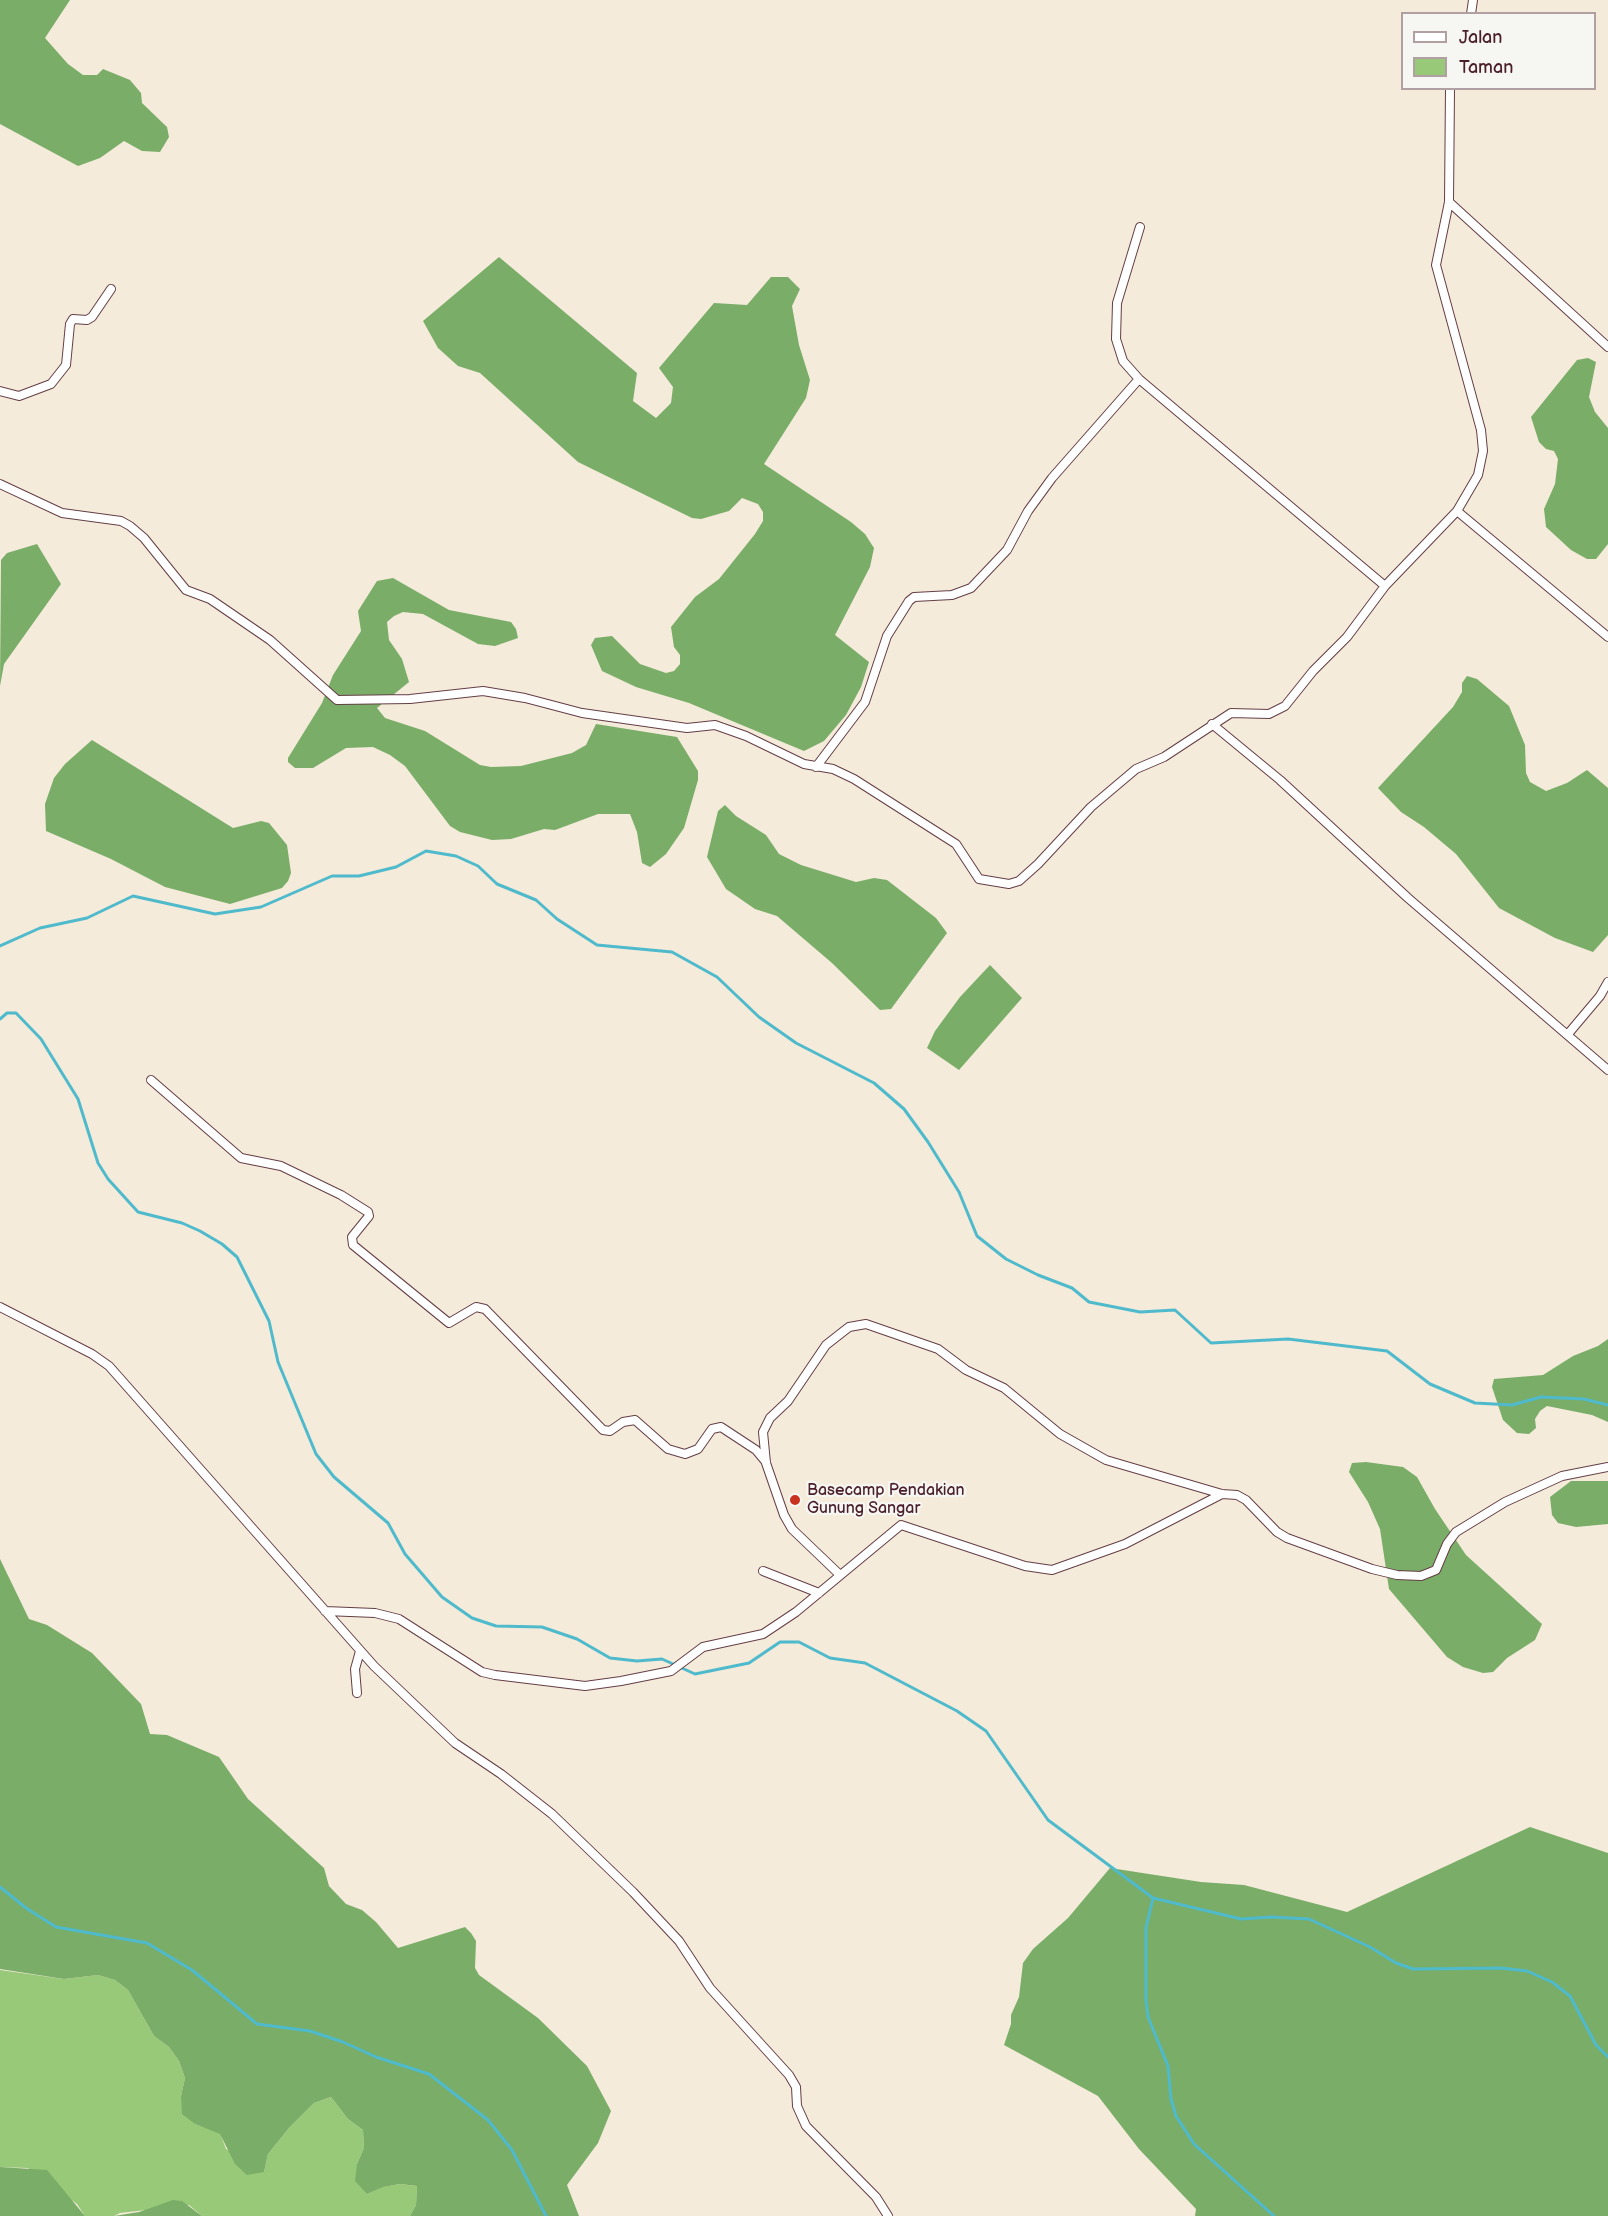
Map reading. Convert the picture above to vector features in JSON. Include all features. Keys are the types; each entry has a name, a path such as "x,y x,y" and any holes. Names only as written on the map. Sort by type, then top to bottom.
{"street":[{"path":"0,484 62,513 121,521 130,526 144,538 186,590 210,599 270,640 338,700 410,699 483,691 506,693 582,713 687,728 715,725 816,767 833,769 854,779 883,800 956,844 979,879 1009,884 1019,881 1038,864 1091,807 1136,769 1180,747 1233,712 1269,714 1285,706 1313,671 1347,637 1385,586 1457,511 1478,475 1483,451 1476,407 1436,265 1449,202 1450,90"},
{"path":"1449,202 1608,347"},
{"path":"1140,227 1117,303 1115,323 1119,352 1139,379 1385,586"},
{"path":"0,391 19,396 51,384 66,365 70,324 73,319 87,320 92,317 111,289"},
{"path":"816,767 865,702 887,636 909,601 914,597 952,595 971,588 1007,550 1028,511 1052,478 1139,379"},
{"path":"1457,511 1608,637"},
{"path":"1212,724 1280,780 1408,898 1608,1070"},
{"path":"1568,1035 1600,996 1608,982"},
{"path":"151,1080 241,1158 281,1166 341,1195 368,1212 369,1216 352,1237 353,1245 445,1322 452,1323 479,1306 485,1309 603,1431 610,1431 623,1422 635,1420 668,1449 685,1454 698,1449 712,1429 721,1427 756,1450 766,1463"},
{"path":"0,1306 92,1354 109,1366 360,1651 439,1729 552,1814 633,1892 679,1941 715,1994 789,2075 796,2087 797,2106 806,2126 876,2197 888,2216"},
{"path":"839,1574 792,1529 784,1515 766,1463 763,1432 770,1418 788,1401 826,1345 849,1327 866,1324 938,1349 966,1370 1004,1388 1043,1423 1094,1454 1119,1465 1222,1494 1234,1494 1246,1500 1277,1532 1287,1538 1372,1569 1420,1576 1436,1570 1451,1538 1476,1518 1562,1476 1608,1467"},
{"path":"325,1611 375,1613 399,1619 482,1672 585,1686 654,1677 671,1671 703,1647 763,1634 819,1593 897,1527 905,1524 1040,1570 1062,1569 1125,1544 1222,1494"},
{"path":"763,1571 819,1593"},
{"path":"357,1693 355,1669 360,1651"}],"green space":[{"path":"0,0 70,0 45,38 68,64 83,75 97,75 103,69 130,80 141,93 142,103 167,127 169,137 160,152 142,151 124,141 100,158 78,166 0,124"},
{"path":"499,257 637,373 633,401 656,418 671,403 673,387 659,368 714,303 747,305 771,277 788,277 800,289 792,306 799,345 810,380 806,398 764,464 851,522 865,534 874,548 870,567 835,635 869,662 861,687 846,715 824,741 804,751 689,703 636,687 602,671 591,645 595,638 612,636 640,664 666,673 674,671 680,664 680,655 674,647 671,627 695,597 719,579 755,534 763,521 763,512 758,504 742,498 729,511 701,519 692,518 578,462 480,373 458,366 438,348 423,321"},
{"path":"1588,358 1596,362 1589,397 1595,412 1608,428 1608,544 1596,559 1587,559 1571,550 1546,527 1544,509 1555,484 1558,459 1554,451 1546,449 1539,442 1531,417 1577,360"},
{"path":"37,544 61,584 4,664 0,686 1,560 7,553"},
{"path":"393,578 449,610 511,622 518,638 495,646 478,644 423,614 403,612 394,616 387,622 389,640 402,659 409,682 377,708 385,718 425,731 480,765 491,767 521,766 572,753 586,745 596,724 677,737 698,771 698,780 684,828 666,854 650,867 642,863 637,832 630,814 598,814 555,830 544,829 511,839 492,840 460,832 450,826 405,766 390,755 373,747 346,748 313,768 295,768 288,762 288,758 322,703 333,675 361,631 358,611 377,581"},
{"path":"1467,676 1477,679 1509,706 1525,745 1526,773 1530,782 1546,791 1567,783 1587,770 1608,788 1608,935 1593,952 1555,938 1499,908 1456,854 1424,827 1401,812 1378,788 1453,707 1462,692 1462,683"},
{"path":"92,740 233,828 261,821 269,823 287,845 291,873 288,881 282,888 230,904 165,887 111,859 46,831 45,804 54,778 65,764"},
{"path":"725,805 736,816 766,835 779,854 801,865 856,882 874,878 887,880 936,918 947,933 891,1009 880,1010 832,963 777,916 755,909 726,889 707,857 718,811"},
{"path":"990,965 1022,998 959,1070 927,1048 935,1031 960,997"},
{"path":"1608,1339 1608,1422 1592,1415 1547,1406 1540,1411 1535,1419 1536,1428 1529,1434 1517,1433 1503,1420 1492,1387 1494,1379 1543,1375 1573,1356 1598,1346"},
{"path":"1366,1462 1403,1467 1417,1477 1466,1555 1542,1624 1535,1640 1507,1658 1493,1672 1483,1673 1463,1667 1447,1657 1389,1589 1380,1529 1368,1502 1349,1472 1352,1463"},
{"path":"1571,1481 1608,1481 1608,1524 1576,1527 1558,1523 1552,1515 1550,1497"},
{"path":"0,1559 29,1619 47,1625 92,1653 141,1704 150,1734 167,1735 219,1757 248,1799 324,1868 329,1886 346,1904 362,1910 376,1922 398,1948 465,1927 471,1933 476,1941 475,1968 479,1975 538,2018 587,2066 611,2111 598,2143 567,2185 579,2216 410,2216 416,2205 417,2186 400,2184 383,2187 367,2194 355,2181 357,2164 364,2148 363,2130 348,2119 331,2097 314,2103 289,2128 268,2154 264,2172 247,2175 235,2164 220,2134 195,2124 182,2114 181,2096 185,2078 179,2061 169,2047 154,2036 128,1990 115,1980 98,1975 64,1979 0,1969"},
{"path":"1530,1827 1608,1853 1608,2216 1195,2216 1196,2209 1139,2149 1098,2096 1004,2045 1011,2024 1011,2015 1019,1997 1023,1963 1033,1949 1068,1918 1110,1868 1201,1882 1244,1885 1347,1912"},
{"path":"0,1970 64,1979 98,1975 115,1980 128,1990 154,2036 169,2047 179,2061 185,2078 181,2096 195,2124 220,2133 226,2149 264,2172 268,2154 289,2128 314,2103 331,2097 348,2119 363,2130 364,2148 357,2164 367,2194 382,2187 400,2184 417,2186 416,2205 410,2216 202,2216 189,2205 120,2213 114,2216 85,2216 77,2204 28,2168 0,2167"},
{"path":"0,2167 47,2170 85,2216 0,2216"},
{"path":"173,2200 182,2201 202,2216 114,2216 139,2212"}],"waterway":[{"path":"0,946 40,928 87,918 133,896 215,914 261,907 332,876 359,876 396,867 426,851 456,856 478,866 497,884 536,900 557,919 597,945 672,952 717,977 759,1017 796,1043 874,1083 904,1109 928,1142 959,1192 977,1236 1006,1259 1072,1288 1089,1302 1140,1312 1175,1310 1211,1343 1288,1339 1387,1351 1430,1384 1475,1403 1512,1405 1541,1397 1584,1399 1608,1405"},
{"path":"0,1019 7,1013 16,1013 41,1039 78,1099 98,1163 108,1179 138,1212 182,1223 200,1231 222,1244 237,1257 269,1321 278,1362 316,1454 334,1477 388,1523 405,1554 442,1597 472,1618 496,1626 542,1627 577,1639 610,1658 637,1661 662,1659 695,1674 749,1663 780,1642 799,1642 830,1658 865,1663 957,1711 986,1731 1048,1820 1153,1898 1146,1928 1146,2000 1148,2017 1168,2066 1171,2099 1176,2116 1194,2144 1274,2216"},
{"path":"0,1887 26,1908 56,1927 147,1943 192,1970 257,2024 310,2031 343,2042 376,2057 429,2074 488,2120 512,2150 546,2216"},
{"path":"1153,1898 1241,1919 1271,1917 1309,1919 1370,1947 1396,1963 1413,1969 1501,1968 1527,1971 1552,1982 1570,1996 1596,2045 1608,2057"}],"place":[{"name":"Basecamp Pendakian Gunung Sangar","path":"795,1500"}]}
